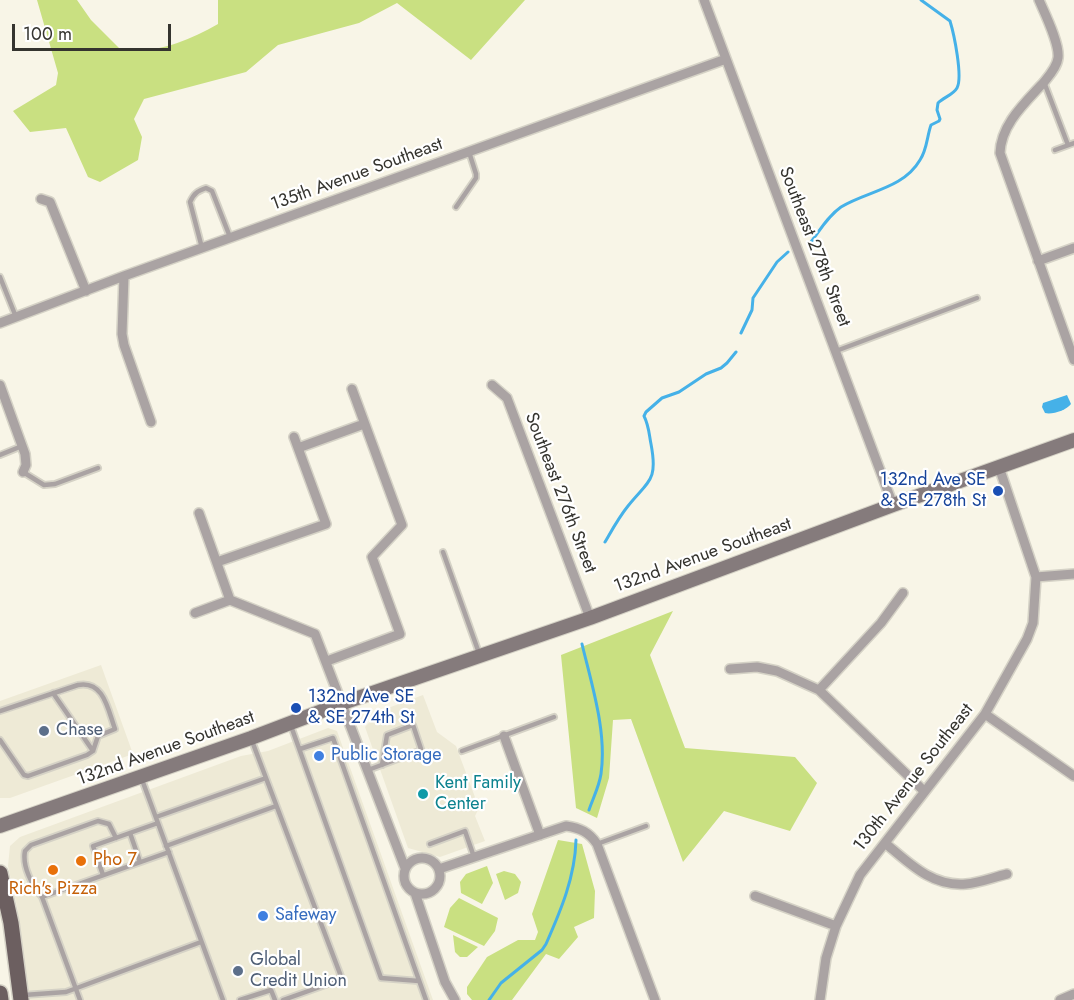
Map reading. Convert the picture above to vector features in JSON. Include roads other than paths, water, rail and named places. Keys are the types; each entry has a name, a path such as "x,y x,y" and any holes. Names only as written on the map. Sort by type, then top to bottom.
{"main road":[{"name":"132nd Avenue Southeast","path":"0,826 251,738 343,703 590,618 1074,440"},
{"path":"0,873 11,923 21,998"},
{"path":"0,993 1,1000"}],"street":[{"name":"Southeast 278th Street","path":"704,0 893,505"},
{"path":"1039,0 1059,57 1049,76 1009,122 1000,144 1000,153 1074,359"},
{"name":"135th Avenue Southeast","path":"0,323 124,276 726,60"},
{"path":"41,199 50,202 86,291"},
{"path":"1038,261 1074,248"},
{"path":"124,276 122,334 124,345 151,422"},
{"path":"0,385 22,446 26,465 23,472"},
{"name":"Southeast 276th Street","path":"492,385 507,398 590,618"},
{"path":"327,661 400,634 372,557 402,525 352,389"},
{"path":"298,448 364,424"},
{"path":"217,562 326,524 294,437"},
{"path":"999,467 1036,577 1074,574"},
{"path":"199,513 230,600"},
{"name":"130th Avenue Southeast","path":"820,1000 826,958 837,926 860,875 986,714 1030,631 1034,613 1036,577"},
{"path":"819,690 881,622 903,593"},
{"path":"195,613 230,600 315,634 405,868 406,885 415,892 427,893 437,887 440,881 439,869 426,857 414,859 405,868"},
{"path":"730,669 757,667 777,671 819,690 924,791"},
{"path":"986,714 1074,776"},
{"path":"504,736 540,835"},
{"path":"439,869 566,826 585,831 597,844 655,1000"},
{"path":"885,843 925,876 943,882 966,884 1006,874"},
{"path":"415,892 446,982 455,1000"},
{"path":"755,896 837,926"},
{"path":"1060,1000 1074,994"}],"lane":[{"path":"1044,82 1068,145"},
{"path":"1055,150 1074,143"},
{"path":"456,207 476,178 469,152"},
{"path":"202,248 190,202 193,194 207,188 212,191 230,238"},
{"path":"0,277 16,317"},
{"path":"835,351 976,298"},
{"path":"0,455 22,446"},
{"path":"23,472 44,485 55,484 98,468"},
{"path":"443,552 480,656"},
{"path":"0,711 85,684 97,688 115,729 98,736 93,751"},
{"path":"53,693 93,751"},
{"path":"462,751 554,717"},
{"path":"290,723 381,978 419,981"},
{"path":"368,770 419,751 421,748 413,725 387,735 381,765"},
{"path":"251,738 342,979 297,998 283,1000"},
{"path":"300,749 333,738 426,1000"},
{"path":"0,740 24,775 28,776 93,751"},
{"path":"141,777 223,1000"},
{"path":"103,875 93,846 266,778"},
{"path":"166,846 276,806"},
{"path":"80,1000 42,897 34,888 24,861 25,851 27,847 98,821 109,824 116,838"},
{"path":"597,844 646,826"},
{"path":"430,844 465,831 474,857"},
{"path":"130,833 140,862"},
{"path":"42,897 169,852"},
{"path":"21,998 66,992 201,942"},
{"path":"240,1000 271,990 275,1000"},
{"path":"258,994 260,1000"}],"water":[{"path":"1067,395 1071,404 1069,406 1055,413 1045,413 1043,403"}],"waterway":[{"path":"811,242 828,219 841,207 894,183 913,170 924,152 931,125 940,119 937,110 938,103 957,88 959,75 956,45 950,21 921,0"},
{"path":"741,333 752,310 753,298 777,262 788,252"},
{"path":"605,542 652,473 653,456 644,416 646,412 662,398 679,392 706,374 721,368 736,352"},
{"path":"582,644 598,709 602,742 601,774 589,810"},
{"path":"489,1000 501,983 542,950 546,944 570,880 576,840"}],"place":[{"name":"132nd Ave SE & SE 278th St","path":"998,491"},
{"name":"132nd Ave SE & SE 274th St","path":"296,708"},
{"name":"Chase","path":"44,731"},
{"name":"Public Storage","path":"319,756"},
{"name":"Kent Family Center","path":"423,794"},
{"name":"Pho 7","path":"81,861"},
{"name":"Rich's Pizza","path":"53,870"},
{"name":"Safeway","path":"263,916"},
{"name":"Global Credit Union","path":"238,971"}]}
